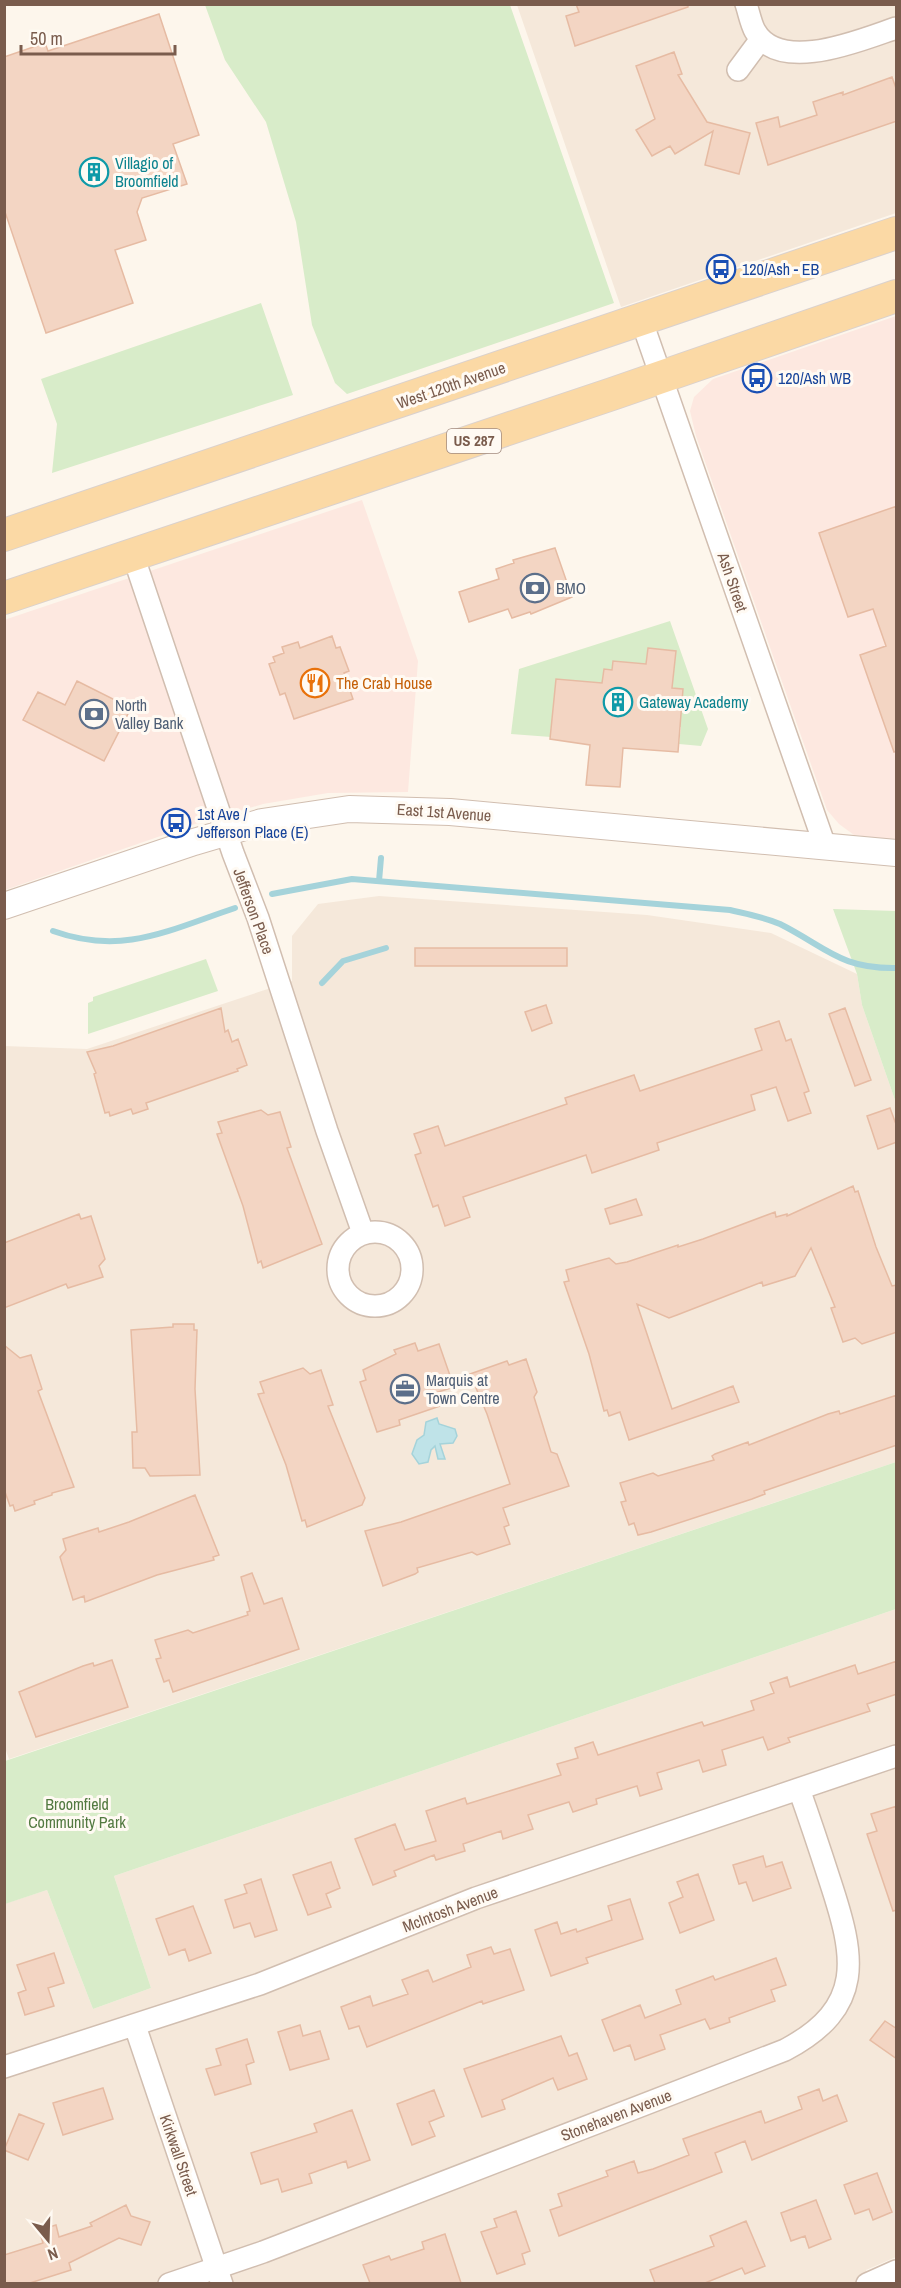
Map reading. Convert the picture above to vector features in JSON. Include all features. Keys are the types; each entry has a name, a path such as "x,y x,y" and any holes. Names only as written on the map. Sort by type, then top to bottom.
{"main road":[{"name":"West 120th Avenue","path":"4,536 897,233"},
{"name":"US 287","path":"4,598 897,296"}],"street":[{"path":"746,4 755,31 761,39 778,48 822,52 897,28"},
{"path":"738,70 761,39"},
{"name":"Ash Street","path":"641,319 825,846"},
{"name":"Jefferson Place","path":"133,555 363,1233"},
{"name":"East 1st Avenue","path":"4,906 262,822 311,813 387,808 897,853"},
{"name":"McIntosh Avenue","path":"4,2067 135,2026 334,1957 476,1898 897,1756"},
{"name":"Stonehaven Avenue","path":"169,2283 219,2275 774,2054 809,2037 829,2019 840,2000 849,1973 849,1941 800,1789"},
{"name":"Kirkwall Street","path":"135,2026 219,2275"},
{"path":"867,2283 897,2271"}],"shaded area":[{"path":"517,5 896,5 896,213 621,307"},
{"path":"896,316 896,840 854,835 839,824 827,810 696,436 690,411 694,397 713,379"},
{"path":"362,500 418,661 408,792 328,793 263,804 198,823 5,890 4,620"},
{"name":"Marquis at Town Centre","path":"379,896 647,915 771,933 857,974 862,1005 896,1103 896,1462 9,1759 4,1745 4,1046 87,1049 292,981 292,936 318,904"},
{"path":"896,1609 896,2257 866,2270 872,2284 5,2283 4,1904 47,1890 93,2009 151,1988 114,1876"}],"green space":[{"path":"205,5 510,5 614,303 347,394 335,383 312,325 296,222 266,122 225,60"},
{"path":"261,303 293,395 52,473 57,424 41,379"},
{"path":"670,621 708,729 701,746 679,744 681,727 676,727 680,716 683,689 672,688 676,651 648,648 646,664 613,661 612,670 604,669 602,683 557,679 551,737 511,734 519,669"},
{"path":"833,909 896,911 896,1103 862,1005 857,974"},
{"path":"206,959 218,991 88,1034 88,1003 93,1001 93,997"},
{"name":"Broomfield Community Park","path":"896,1462 896,1609 114,1876 151,1988 93,2009 47,1890 5,1904 5,1761"}],"water":[{"path":"437,1418 439,1424 455,1429 457,1436 453,1443 440,1444 445,1459 438,1459 435,1446 431,1450 428,1462 419,1464 412,1454 417,1440 424,1435 426,1422"}],"building":[{"path":"576,4 688,4 688,7 575,46 566,16 579,12"},
{"name":"Villagio of Broomfield","path":"159,14 199,135 173,144 187,184 142,198 137,212 146,240 115,250 133,303 46,333 4,209 4,57 45,43 48,51"},
{"path":"674,52 682,74 678,75 707,122 750,133 739,174 705,165 713,131 675,154 670,146 652,156 636,130 655,119 636,66"},
{"path":"892,77 897,91 897,121 768,165 756,123 778,117 780,127 817,115 813,102 843,92 843,95"},
{"path":"897,506 897,751 894,752 860,655 886,646 873,609 848,617 819,533"},
{"name":"BMO","path":"555,548 572,597 531,614 530,612 512,618 508,609 469,622 459,592 499,579 496,569 514,563 513,560"},
{"name":"The Crab House","path":"332,636 336,648 340,647 349,671 344,673 353,699 294,719 285,693 280,695 269,664 275,662 273,657 284,653 282,647 298,642 300,648"},
{"name":"Gateway Academy","path":"648,648 676,651 672,688 683,689 678,752 623,748 620,787 586,785 590,745 550,739 556,679 602,683 604,669 612,670 613,661 646,664"},
{"name":"North Valley Bank","path":"77,681 131,708 104,761 23,720 38,692 65,705"},
{"path":"415,948 567,948 567,966 415,966"},
{"path":"546,1005 552,1023 532,1031 525,1012"},
{"path":"221,1008 225,1032 228,1030 232,1042 238,1039 247,1065 237,1069 238,1071 146,1103 148,1109 133,1114 131,1109 110,1116 109,1112 105,1113 94,1074 96,1073 87,1052 113,1046"},
{"path":"845,1008 871,1080 855,1086 829,1014"},
{"path":"779,1021 786,1041 791,1039 809,1091 804,1093 811,1113 788,1121 776,1087 751,1095 755,1110 657,1143 659,1150 592,1173 586,1155 463,1197 470,1217 445,1226 438,1205 433,1207 415,1155 421,1153 414,1134 438,1126 445,1146 567,1104 565,1098 634,1075 640,1091 762,1050 755,1029"},
{"path":"890,1108 897,1127 897,1142 878,1149 867,1116"},
{"path":"261,1110 268,1115 280,1112 291,1147 287,1148 322,1244 263,1268 261,1261 258,1263 243,1206 217,1134 222,1133 218,1122"},
{"path":"853,1186 855,1192 858,1191 876,1247 892,1286 897,1285 897,1332 862,1344 855,1338 843,1342 831,1308 835,1307 811,1248 795,1276 763,1286 762,1282 669,1318 637,1304 672,1409 733,1386 739,1402 629,1440 620,1412 609,1416 607,1410 604,1411 589,1354 564,1282 569,1281 566,1270 609,1258 616,1264 627,1262 703,1239 775,1212 776,1217 787,1214 787,1216"},
{"path":"636,1199 642,1215 610,1224 605,1209"},
{"path":"79,1214 81,1219 91,1216 105,1259 99,1266 103,1277 68,1288 66,1284 4,1308 4,1243"},
{"path":"173,1324 194,1324 194,1330 197,1330 195,1389 200,1475 150,1476 145,1468 133,1468 132,1432 137,1432 131,1330 173,1327"},
{"name":"Marquis at Town Centre","path":"415,1343 418,1351 439,1344 454,1387 435,1393 440,1406 399,1420 400,1425 377,1432 360,1382 366,1380 363,1370 396,1354 394,1350"},
{"path":"4,1345 20,1358 31,1355 42,1389 38,1391 74,1487 52,1493 52,1495 34,1501 35,1504 15,1511 13,1505 10,1506 4,1489"},
{"path":"526,1359 537,1392 534,1397 551,1452 557,1454 569,1486 503,1508 509,1525 504,1527 510,1544 477,1555 472,1552 417,1568 418,1572 415,1574 383,1586 365,1531 401,1522 510,1484 487,1414 470,1374 507,1361 509,1365"},
{"path":"303,1368 310,1374 321,1370 333,1405 328,1406 365,1498 362,1505 307,1527 305,1520 302,1521 286,1465 258,1394 264,1393 260,1382"},
{"path":"897,1395 897,1445 764,1491 765,1494 752,1499 651,1532 638,1535 634,1523 629,1525 621,1502 626,1501 620,1483 653,1473 658,1476 714,1460 712,1456 715,1454 748,1442 749,1445 828,1414 839,1411 840,1414"},
{"path":"195,1495 219,1555 213,1557 214,1560 157,1575 85,1602 84,1596 73,1600 60,1557 66,1550 63,1539 98,1528 99,1532 129,1522"},
{"path":"252,1573 264,1604 282,1598 299,1649 173,1692 169,1680 164,1682 156,1659 161,1658 155,1640 188,1630 193,1633 248,1615 247,1612 250,1611 241,1577"},
{"path":"112,1660 128,1707 36,1737 19,1692 83,1666 93,1663 94,1666"},
{"path":"897,1661 897,1694 867,1704 870,1711 788,1738 790,1742 768,1750 763,1737 722,1750 726,1765 703,1772 699,1760 657,1773 662,1789 640,1796 637,1786 596,1799 597,1804 573,1812 569,1802 528,1815 533,1829 503,1839 501,1831 463,1844 465,1851 436,1860 434,1855 394,1871 396,1876 373,1885 355,1839 395,1824 405,1850 436,1841 426,1811 465,1798 467,1804 561,1775 557,1764 578,1758 575,1748 593,1742 598,1755 702,1722 704,1726 754,1710 751,1701 774,1693 770,1683 787,1677 790,1687 855,1665 858,1674"},
{"path":"897,1806 897,1910 893,1911 867,1834 877,1831 871,1814"},
{"path":"763,1856 766,1867 782,1862 791,1888 753,1901 746,1882 739,1884 733,1865"},
{"path":"331,1862 340,1888 326,1894 331,1907 308,1915 293,1875"},
{"path":"698,1874 714,1920 680,1933 669,1903 683,1897 677,1882"},
{"path":"261,1879 277,1930 255,1937 250,1923 234,1928 225,1900 247,1893 244,1885"},
{"path":"630,1899 643,1939 586,1958 588,1963 551,1976 535,1930 557,1922 561,1934 576,1929 577,1932 612,1920 608,1906"},
{"path":"193,1906 211,1953 189,1961 185,1949 169,1955 156,1919"},
{"path":"491,1947 494,1954 510,1949 524,1990 483,2004 482,2001 367,2047 359,2026 349,2029 341,2007 370,1996 373,2006 408,1994 402,1980 428,1970 433,1982 471,1967 467,1955"},
{"path":"54,1953 64,1983 48,1988 54,2006 25,2015 18,1993 26,1990 17,1965"},
{"path":"776,1958 786,1985 771,1990 775,2001 729,2018 730,2022 710,2029 705,2019 660,2035 665,2049 635,2060 630,2045 614,2051 602,2020 640,2005 645,2018 681,2004 676,1990 713,1976 715,1980"},
{"path":"885,2021 897,2029 897,2059 870,2040"},
{"path":"300,2025 303,2036 320,2031 329,2059 290,2070 278,2032"},
{"path":"561,2036 569,2056 577,2053 587,2079 558,2090 553,2078 502,2100 505,2109 482,2117 464,2069"},
{"path":"247,2039 254,2062 246,2065 251,2084 215,2095 206,2069 221,2065 216,2049"},
{"path":"103,2088 113,2119 63,2135 53,2103"},
{"path":"819,2089 823,2101 837,2095 847,2121 752,2160 745,2141 715,2153 722,2172 559,2236 550,2210 562,2206 558,2194 608,2176 606,2171 634,2161 638,2173 689,2155 683,2139 761,2111 765,2123 802,2109 798,2097"},
{"path":"434,2090 444,2116 429,2122 435,2136 412,2145 397,2104"},
{"path":"352,2110 370,2160 348,2168 346,2161 309,2174 312,2183 282,2192 278,2179 261,2184 251,2153 317,2132 314,2124"},
{"path":"19,2114 44,2124 28,2160 4,2150"},
{"path":"877,2173 892,2212 873,2220 869,2209 855,2214 844,2185"},
{"path":"816,2200 831,2239 809,2248 805,2236 791,2241 781,2213"},
{"path":"126,2205 131,2216 150,2222 141,2245 119,2238 69,2263 71,2270 30,2283 4,2283 4,2255 43,2243 39,2230 56,2225 59,2237 92,2226 90,2223"},
{"path":"516,2211 530,2251 522,2254 525,2264 497,2274 481,2232 497,2227 494,2219"},
{"path":"746,2221 765,2266 745,2274 742,2268 705,2283 655,2283 650,2270 714,2246 710,2236"},
{"path":"445,2234 461,2283 370,2283 363,2265 389,2256 391,2260 424,2249 422,2242"}],"waterway":[{"path":"379,881 381,858"},
{"path":"272,894 352,879 730,910 780,924 847,961 861,965 896,968"},
{"path":"53,931 78,938 124,941 167,932 235,908"},
{"path":"322,983 343,961 386,948"}],"place":[{"name":"Villagio of Broomfield","path":"94,172"},
{"name":"120/Ash - EB","path":"721,269"},
{"name":"120/Ash WB","path":"757,378"},
{"name":"BMO","path":"535,588"},
{"name":"The Crab House","path":"315,683"},
{"name":"Gateway Academy","path":"618,702"},
{"name":"North Valley Bank","path":"94,714"},
{"name":"1st Ave / Jefferson Place (E)","path":"176,823"},
{"name":"Marquis at Town Centre","path":"405,1389"}]}
